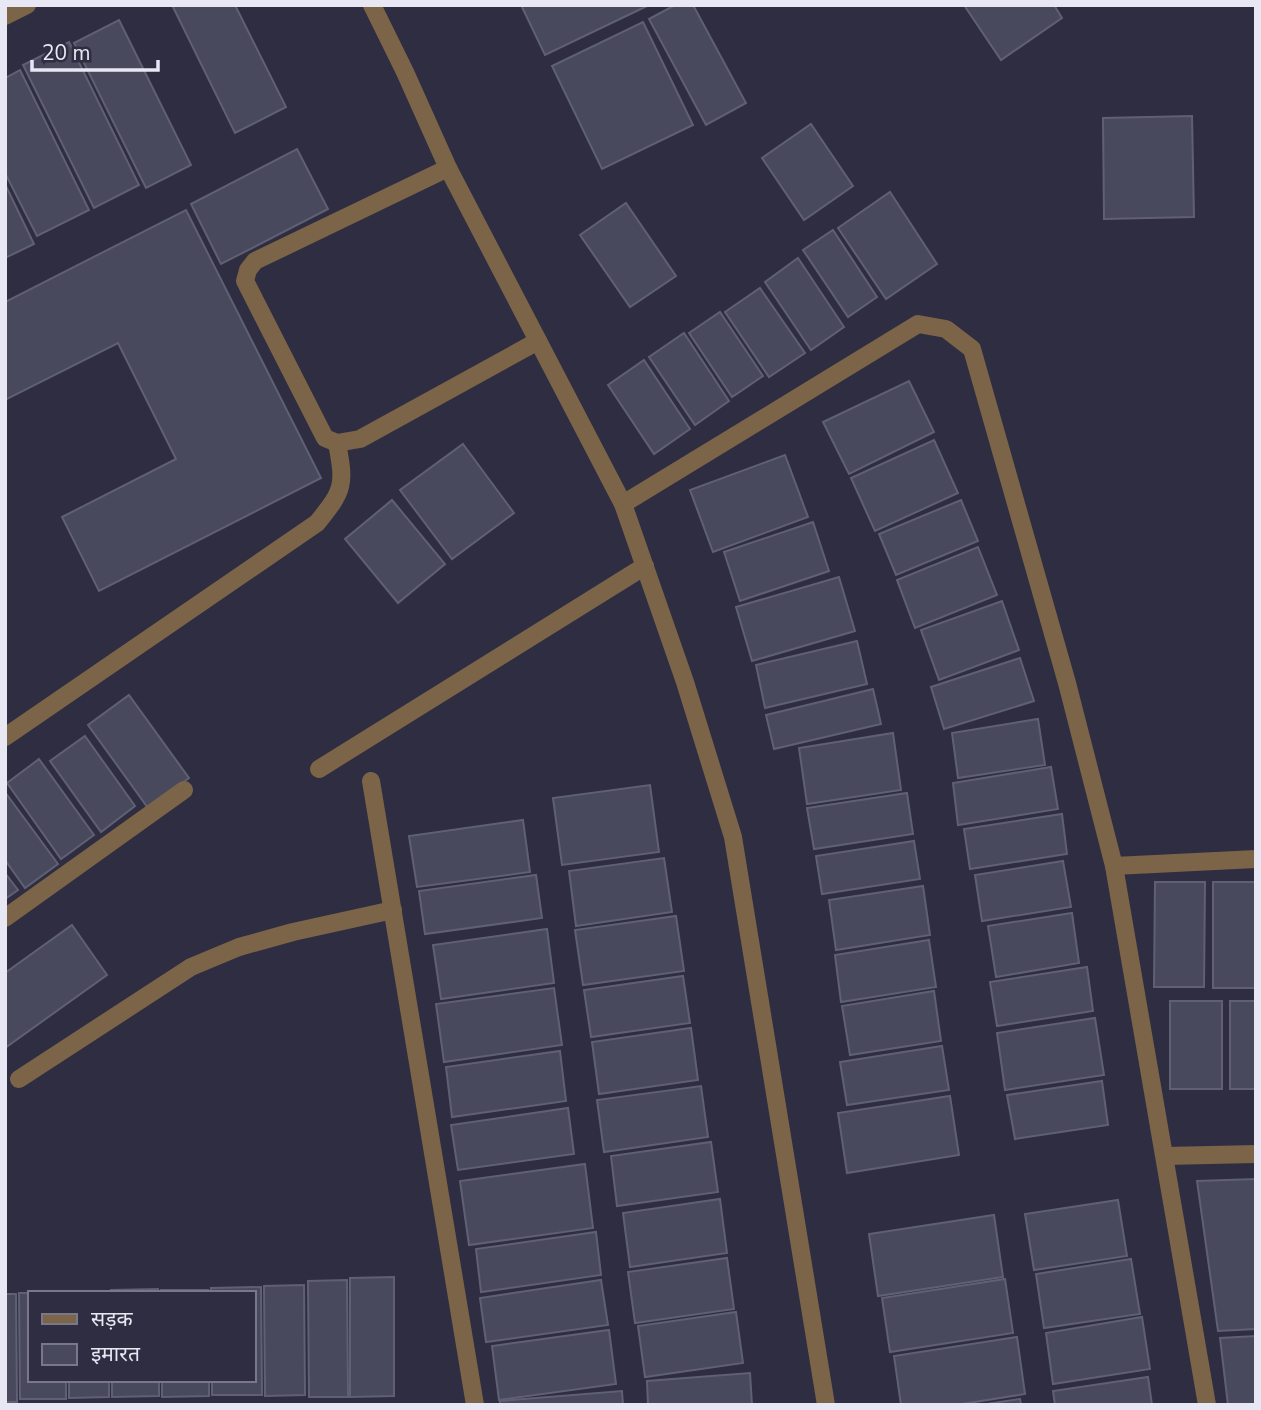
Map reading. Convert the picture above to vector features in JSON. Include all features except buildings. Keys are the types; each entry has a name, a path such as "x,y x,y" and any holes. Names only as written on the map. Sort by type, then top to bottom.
{"street":[{"path":"5,16 27,5"},
{"path":"372,5 448,167 623,504 685,682 733,837 825,1405"},
{"path":"448,167 255,261 247,270 245,281 325,438 337,443 360,439 538,341"},
{"path":"623,504 918,324 946,329 972,349 1063,670 1114,866 1207,1405"},
{"path":"5,737 317,523 341,488 342,471 337,443"},
{"path":"319,769 645,566"},
{"path":"371,781 475,1405"},
{"path":"5,918 184,790"},
{"path":"1114,866 1256,859"},
{"path":"19,1079 191,967 239,947 393,910"},
{"path":"1165,1156 1256,1154"}]}
